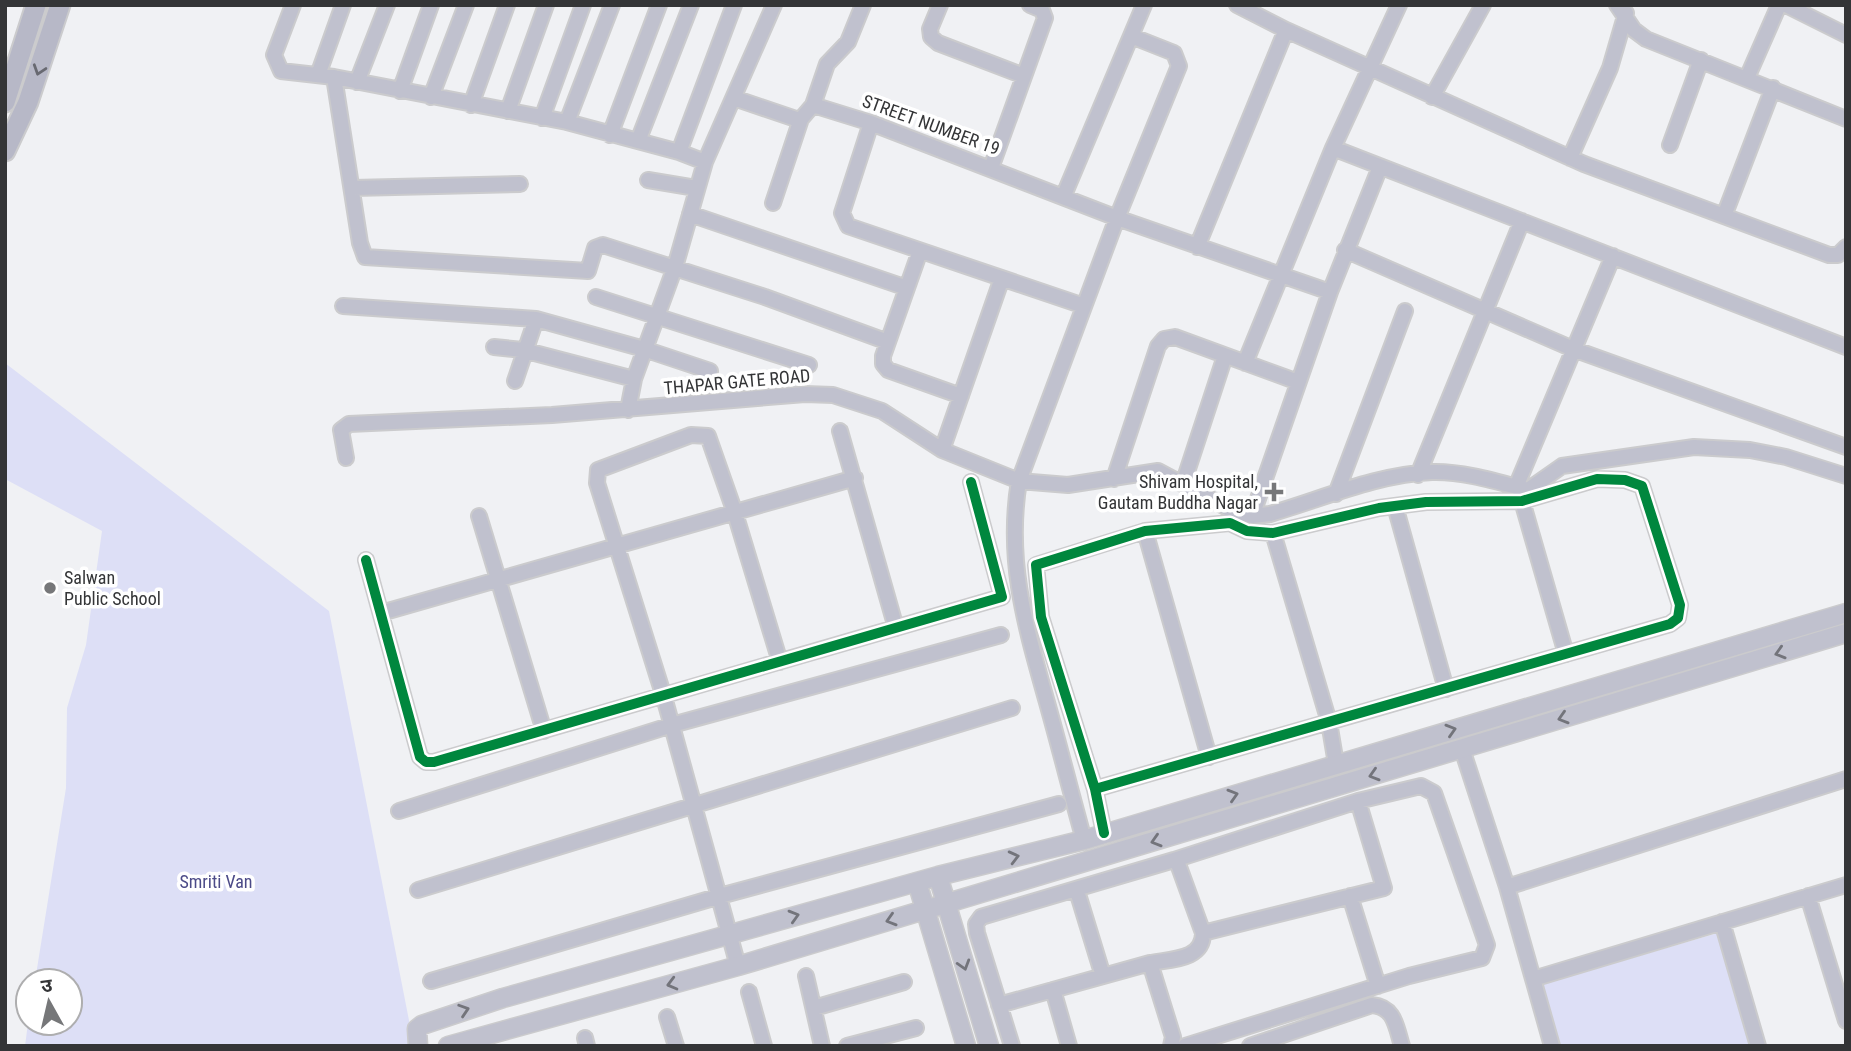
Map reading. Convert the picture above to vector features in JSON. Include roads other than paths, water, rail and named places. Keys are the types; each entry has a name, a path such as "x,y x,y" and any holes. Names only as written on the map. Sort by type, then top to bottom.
{"main road":[{"path":"5,102 36,5"},
{"path":"5,151 28,102 60,5"}],"street":[{"path":"293,5 274,55 281,71 334,77 567,122 679,152 705,162"},
{"path":"317,75 343,5"},
{"path":"357,82 387,5"},
{"path":"400,91 431,5"},
{"path":"431,97 466,5"},
{"path":"471,105 507,5"},
{"path":"508,111 546,5"},
{"path":"542,118 583,5"},
{"path":"567,122 612,5"},
{"path":"610,135 659,5"},
{"path":"638,141 691,5"},
{"path":"679,152 734,5"},
{"path":"628,410 634,379 655,315 675,267 705,162 774,5"},
{"path":"773,203 802,119 813,105 827,64 848,41 863,5"},
{"path":"940,5 930,29 931,37 1024,76"},
{"path":"991,168 1045,18 1042,10 1030,5"},
{"path":"1064,195 1144,5"},
{"path":"1237,5 1286,30 1570,158 1829,255 1838,255 1846,247"},
{"path":"1245,363 1333,148 1399,5"},
{"path":"1432,97 1483,5"},
{"path":"1747,78 1779,5"},
{"path":"1793,7 1846,34"},
{"path":"1570,158 1610,68 1624,9"},
{"path":"1624,9 1634,30 1646,38 1846,119"},
{"path":"1197,247 1286,30"},
{"path":"1084,839 1025,628 1017,569 1015,508 1019,481 1117,218 1178,66 1174,53 1131,36"},
{"path":"1670,145 1701,60"},
{"path":"334,77 361,252 370,259 588,271 595,248 603,245 675,267 888,342"},
{"path":"1724,216 1773,88"},
{"path":"734,98 802,119"},
{"name":"STREET NUMBER 19","path":"813,105 871,122 1064,195 1117,218 1330,292"},
{"path":"871,122 842,213 843,221 848,226 1084,306"},
{"path":"1333,148 1846,347"},
{"path":"1380,167 1345,250 1252,516 1270,514 1336,494 1432,472 1468,475 1528,490 1562,466 1694,447 1762,452 1846,476"},
{"path":"648,180 696,188"},
{"path":"353,188 520,184"},
{"path":"690,214 907,288"},
{"path":"1418,475 1484,308 1522,221"},
{"path":"1345,250 1484,308 1573,349 1846,447"},
{"path":"920,251 883,364 888,370 961,396"},
{"path":"1516,486 1613,256"},
{"path":"942,450 1002,278"},
{"path":"596,297 809,365"},
{"path":"342,306 536,319 644,349 709,371"},
{"path":"1336,494 1405,312"},
{"path":"514,381 536,319"},
{"path":"1114,479 1158,346 1164,339 1175,337 1298,382"},
{"path":"494,347 523,350 634,379"},
{"path":"1183,484 1225,356"},
{"name":"THAPAR GATE ROAD","path":"345,457 341,430 349,424 628,410 805,394 833,395 881,411 942,450 1019,481 1069,485 1158,471 1235,512 1252,516"},
{"path":"840,431 896,628"},
{"path":"738,966 664,697 619,545 597,483 598,470 691,435 701,434 712,442 780,662"},
{"path":"381,613 734,510 855,478"},
{"path":"1095,789 1670,624 1678,618 1680,605 1642,486 1625,480 1597,479 1522,501 1426,502 1395,506 1273,533 1247,531 1230,523 1144,531 1036,565 1041,617 1095,789 1104,833"},
{"path":"366,560 420,757 426,762 445,760 1002,597 971,482"},
{"path":"1522,501 1566,654"},
{"path":"1395,506 1446,689"},
{"path":"480,516 544,731"},
{"path":"1144,531 1209,757"},
{"path":"1273,533 1329,722 1336,764"},
{"path":"418,1046 417,1029 432,1020 938,876 1084,839 1846,612"},
{"path":"448,1046 738,966 1845,634"},
{"path":"399,810 671,725 1001,635"},
{"path":"418,890 1012,708"},
{"path":"1424,738 1430,759"},
{"path":"1462,749 1507,887 1552,1046"},
{"path":"1507,887 1846,779"},
{"path":"1012,1046 976,924 981,917 1077,891 1358,801 1421,786 1434,793 1487,944 1482,958 1378,986 1185,1046"},
{"path":"1203,933 1384,888 1358,801"},
{"path":"431,981 720,896 1059,804"},
{"path":"999,1005 1199,951 1203,944 1203,933 1178,864 1174,860"},
{"path":"938,876 989,1046"},
{"path":"917,882 966,1046"},
{"path":"1533,979 1846,885"},
{"path":"1077,891 1103,976"},
{"path":"1350,896 1378,986"},
{"path":"1808,896 1846,1021"},
{"path":"1722,922 1758,1046"},
{"path":"1150,963 1173,1037 1171,1046"},
{"path":"806,976 822,1046"},
{"path":"814,1009 904,982"},
{"path":"1053,990 1069,1046"},
{"path":"749,992 764,1046"},
{"path":"1250,1046 1373,1005 1384,1006 1392,1013 1402,1046"},
{"path":"667,1017 676,1046"},
{"path":"847,1046 916,1028"}],"place":[{"name":"Shivam Hospital, Gautam Buddha Nagar","path":"1274,492"},
{"name":"Salwan Public School","path":"50,588"}],"park label":[{"name":"Smriti Van","path":"216,882"}]}
